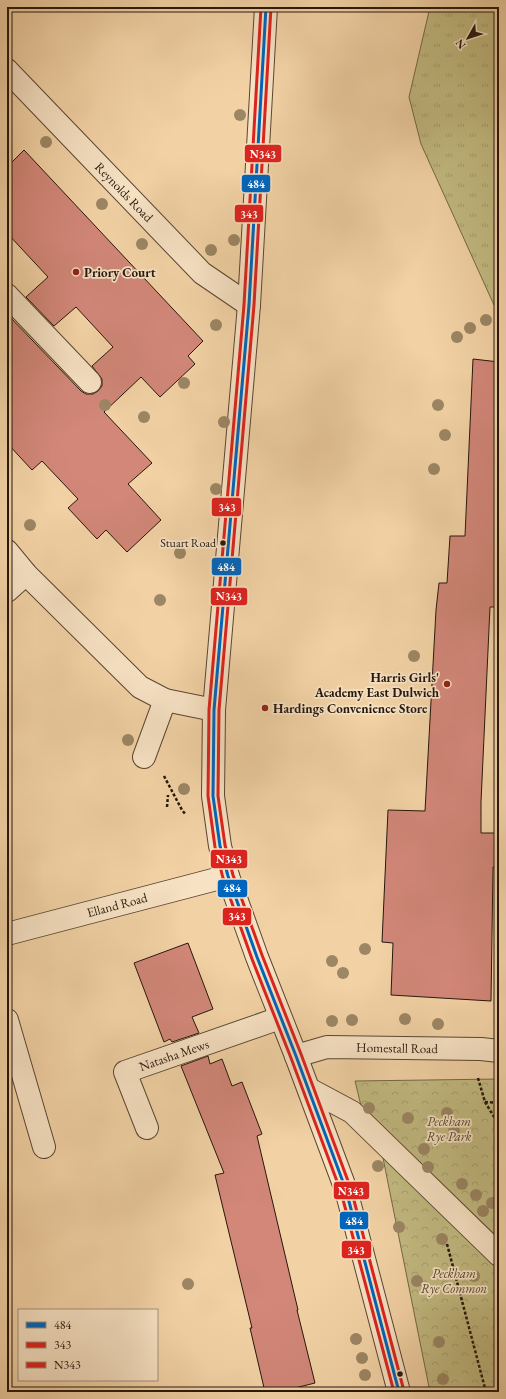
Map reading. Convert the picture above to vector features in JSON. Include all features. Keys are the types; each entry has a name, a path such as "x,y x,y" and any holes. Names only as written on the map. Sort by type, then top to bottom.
{"street":[{"path":"266,7 249,305 214,710 213,796 220,846 228,876 280,1018 309,1089 346,1190 399,1392"},
{"name":"Reynolds Road","path":"7,70 202,273 249,305"},
{"path":"7,294 90,382"},
{"path":"7,551 26,574 140,687 165,700 214,710"},
{"path":"7,591 26,574"},
{"path":"144,757 165,700"},
{"name":"Elland Road","path":"7,934 228,876"},
{"name":"Natasha Mews","path":"146,1128 125,1072 280,1018"},
{"path":"7,1020 44,1147"},
{"name":"Homestall Road","path":"296,1056 327,1047 490,1050"},
{"path":"309,1089 352,1112 499,1255"}],"path":[{"path":"169,786 182,810"},
{"path":"167,807 168,795"},
{"path":"490,1050 478,1080 485,1102 499,1125"},
{"path":"485,1102 499,1103"},
{"path":"446,1242 486,1392"}],"green space":[{"path":"430,7 499,7 499,304 494,305 421,144 409,97"},
{"path":"499,1079 499,1392 430,1392 381,1148 363,1114 355,1081"}],"building":[{"path":"24,150 203,341 188,356 195,364 160,397 141,377 104,412 152,463 128,484 161,520 127,552 106,530 97,539 68,508 78,499 42,461 32,470 7,443 8,315 81,391 86,394 93,394 102,386 102,379 92,366 113,347 76,307 54,326 26,297 48,277 7,233 7,167"},
{"path":"473,359 499,362 499,607 490,607 481,802 481,833 499,833 499,867 493,867 491,1001 391,995 393,943 382,942 388,810 425,811 436,610 439,583 447,583 450,536 465,536"},
{"path":"188,943 213,1009 192,1017 199,1033 172,1042 170,1039 164,1042 134,963"},
{"path":"208,1056 210,1064 222,1059 232,1086 242,1082 262,1134 257,1136 315,1383 279,1392 265,1392 250,1328 252,1328 215,1175 224,1173 181,1066"}],"transit line":[{"name":"343","path":"261,7 244,305 209,710 208,796 215,847 223,878 252,959 341,1192 394,1392"},
{"name":"484","path":"266,7 249,305 214,710 213,796 220,846 228,876 257,957 346,1190 399,1392"},
{"name":"N343","path":"271,7 254,305 219,710 218,796 225,845 233,875 351,1189 404,1391"}],"place":[{"name":"Priory Court","path":"76,272"},
{"name":"Stuart Road","path":"223,543"},
{"name":"Harris Girls' Academy East Dulwich","path":"447,684"},
{"name":"Hardings Convenience Store","path":"265,708"}],"park label":[{"name":"Peckham Rye Park","path":"449,1128"},
{"name":"Peckham Rye Common","path":"454,1280"}]}
